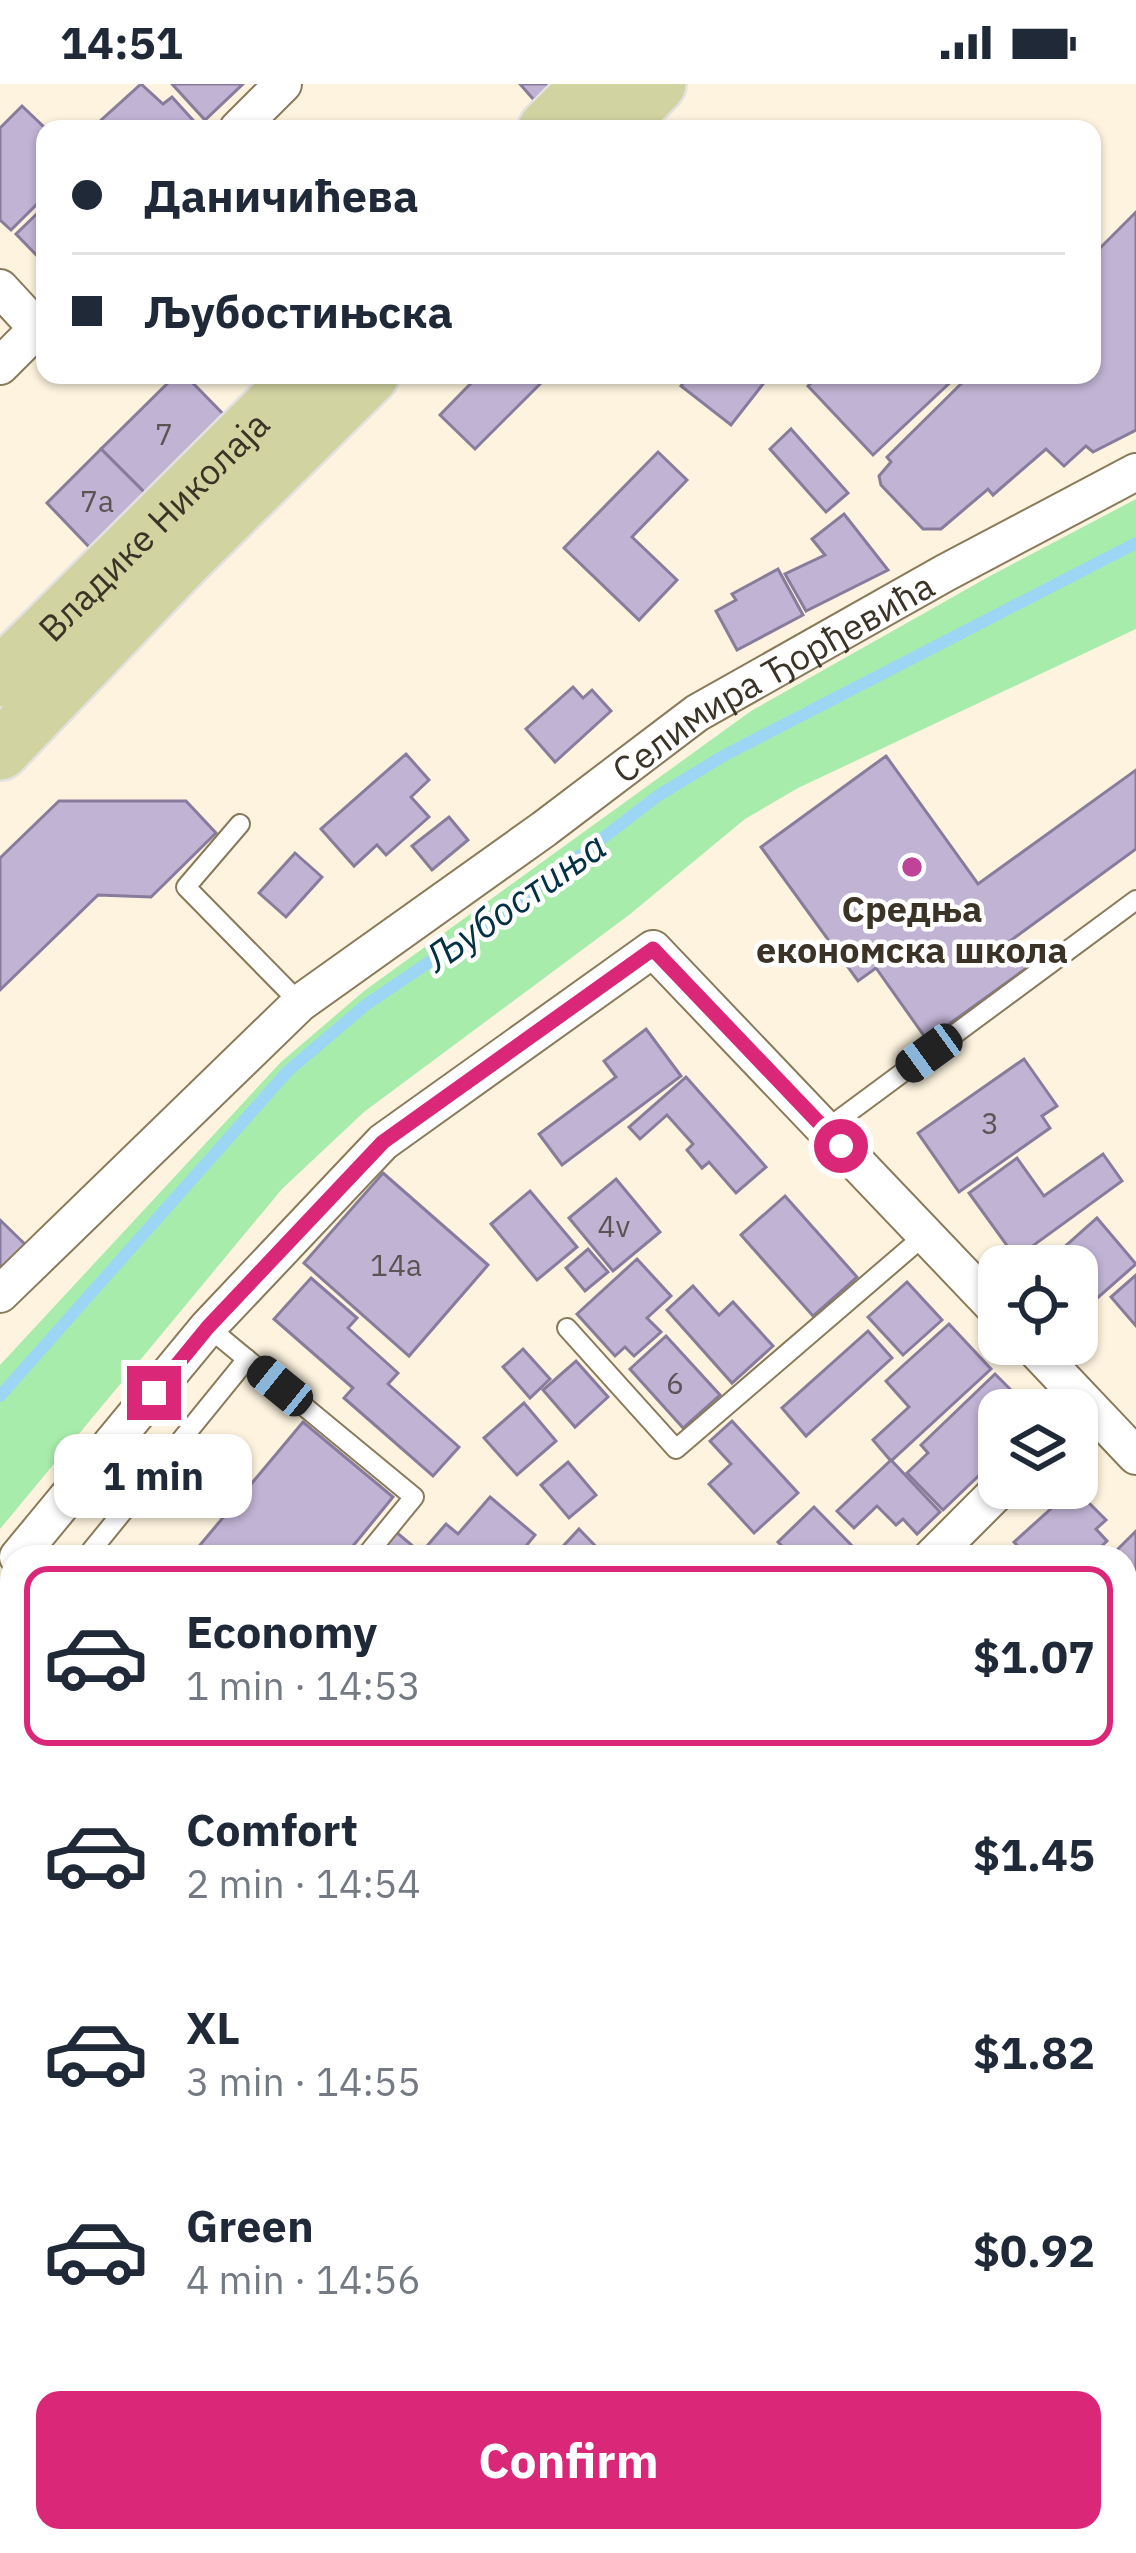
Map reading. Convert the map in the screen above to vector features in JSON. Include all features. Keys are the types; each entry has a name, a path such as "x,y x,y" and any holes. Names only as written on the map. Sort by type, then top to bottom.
{"main road":[{"path":"556,120 592,84"},
{"path":"622,120 657,84"},
{"name":"Владике Николаја","path":"0,678 295,384"},
{"path":"0,751 361,384"}],"street":[{"path":"247,120 283,84"},
{"path":"0,288 36,320"},
{"path":"0,366 36,329"},
{"name":"Селимира Ђорђевића","path":"0,1294 300,1003 697,713 1136,472"},
{"path":"28,1545 208,1327 383,1142 653,949 978,1290"},
{"path":"1047,1365 1067,1389"},
{"path":"1098,1422 1136,1456"},
{"path":"944,1545 980,1509"}],"lane":[{"path":"240,824 186,886 300,1003"},
{"path":"825,1130 1136,900"},
{"path":"567,1328 676,1449 925,1235"},
{"path":"208,1327 414,1497 375,1545"},
{"path":"96,1545 247,1359"}],"green space":[{"path":"1136,499 1136,629 798,788 745,819 629,915 364,1112 282,1189 0,1529 0,1365 281,1062 364,991 751,711"}],"building":[{"path":"141,84 163,104 172,97 193,120 101,120"},
{"path":"172,84 243,84 205,120"},
{"path":"520,84 551,84 534,100"},
{"path":"22,106 37,120 36,205 11,230 0,220 0,128"},
{"path":"1136,212 1136,430 1093,452 1086,446 1064,466 1046,449 993,495 988,489 941,529 923,529 881,485 879,476 891,462 887,457 961,384 1101,384 1101,247"},
{"path":"36,215 36,255 16,234"},
{"path":"167,384 194,384 227,418 148,496 101,449"},
{"path":"470,384 540,384 475,449 440,415"},
{"path":"682,384 763,384 731,425"},
{"path":"810,384 948,384 873,455"},
{"path":"791,429 848,493 826,512 770,449"},
{"path":"101,449 148,496 93,551 47,503"},
{"path":"658,452 687,480 632,537 677,580 639,620 564,548"},
{"path":"844,514 888,570 806,611 785,574 825,555 812,539"},
{"path":"778,569 803,615 737,650 716,611 736,600 732,594"},
{"path":"573,687 583,698 592,690 611,711 555,762 526,729"},
{"path":"406,754 429,780 411,797 429,817 386,855 377,845 354,866 321,829"},
{"path":"886,756 978,884 1136,770 1136,849 1010,941 1028,967 927,1040 876,968 858,981 761,847"},
{"path":"59,801 186,801 216,833 151,897 98,895 0,990 0,858"},
{"path":"449,817 468,840 432,870 412,846"},
{"path":"295,853 322,877 286,917 259,893"},
{"path":"646,1029 681,1076 562,1165 539,1134 616,1077 604,1061"},
{"path":"1024,1059 1057,1106 1042,1116 1050,1128 959,1192 918,1133"},
{"path":"686,1077 766,1167 736,1193 709,1162 702,1168 687,1150 693,1144 667,1115 640,1139 629,1127"},
{"path":"1103,1154 1122,1181 1034,1245 1007,1245 969,1193 1017,1158 1044,1196"},
{"path":"383,1173 488,1265 409,1356 304,1263"},
{"path":"616,1179 660,1232 613,1271 569,1218"},
{"path":"530,1191 577,1247 537,1280 491,1224"},
{"path":"785,1196 857,1277 813,1316 741,1235"},
{"path":"1097,1218 1136,1264 1098,1297 1098,1245 1067,1245"},
{"path":"0,1220 32,1251 0,1284"},
{"path":"588,1249 608,1272 585,1291 566,1268"},
{"path":"637,1259 671,1296 647,1318 661,1332 634,1356 625,1347 615,1356 577,1314"},
{"path":"1136,1275 1136,1326 1111,1297"},
{"path":"311,1278 357,1318 348,1328 398,1373 388,1384 459,1447 433,1476 344,1398 353,1388 274,1319"},
{"path":"907,1282 942,1320 903,1355 868,1317"},
{"path":"693,1286 719,1315 733,1302 773,1346 732,1383 667,1310"},
{"path":"949,1324 978,1355 978,1365 991,1369 891,1461 873,1440 909,1407 886,1381"},
{"path":"868,1331 892,1358 806,1436 782,1408"},
{"path":"666,1336 720,1395 683,1428 630,1369"},
{"path":"523,1349 550,1379 530,1398 503,1367"},
{"path":"576,1361 608,1397 575,1427 543,1390"},
{"path":"995,1374 1010,1389 979,1389"},
{"path":"978,1390 978,1476 943,1510 907,1473 928,1453 921,1445"},
{"path":"524,1403 556,1441 517,1475 484,1438"},
{"path":"732,1421 798,1493 754,1533 709,1484 731,1464 710,1441"},
{"path":"303,1422 393,1497 354,1545 200,1545"},
{"path":"891,1460 940,1512 917,1534 903,1519 896,1525 877,1506 854,1528 837,1511"},
{"path":"568,1462 596,1495 569,1518 541,1485"},
{"path":"490,1497 535,1535 527,1545 428,1545 446,1524 458,1534"},
{"path":"814,1507 851,1545 781,1545 778,1542"},
{"path":"1051,1509 1095,1509 1106,1520 1096,1529 1107,1541 1103,1545 1014,1542"},
{"path":"579,1529 594,1545 564,1545"},
{"path":"395,1531 412,1545 383,1545"},
{"path":"1136,1531 1136,1545 1122,1545"}],"waterway":[{"name":"Љубостиња","path":"0,1396 288,1071 367,1004 527,896 659,795 725,755 1136,543"}],"place":[{"name":"Средња економска школа","path":"912,867"}],"route":[{"path":"154,1393 208,1327 383,1142 653,949 841,1146"}]}
